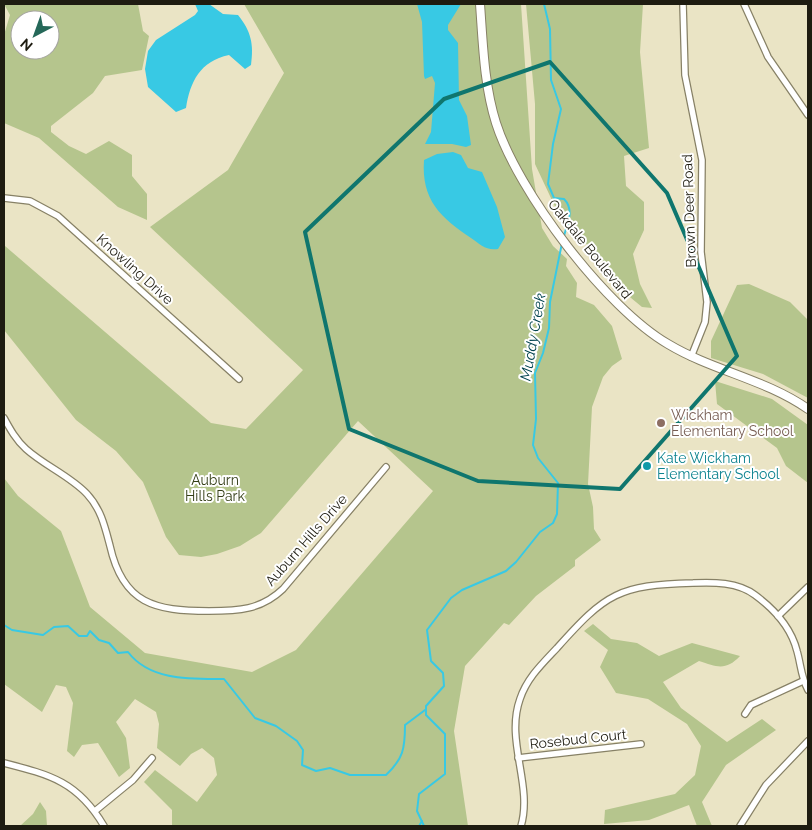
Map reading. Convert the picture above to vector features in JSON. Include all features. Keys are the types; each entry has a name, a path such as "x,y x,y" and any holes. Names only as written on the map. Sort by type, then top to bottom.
{"main road":[{"name":"Oakdale Boulevard","path":"480,4 485,66 496,124 517,172 577,256 625,312 653,334 691,357 769,386 808,409"}],"street":[{"name":"Brown Deer Road","path":"683,4 685,75 702,160 701,252 707,302 704,327 691,357"},
{"path":"744,4 768,56 808,115"},
{"name":"Knowling Drive","path":"4,198 30,201 58,216 239,379"},
{"name":"Auburn Hills Drive","path":"4,418 13,434 26,448 79,486 94,502 104,522 113,561 121,577 130,588 150,604 169,610 236,612 258,606 272,598 283,589 386,467"},
{"path":"521,826 524,807 515,733 516,712 528,682 586,615 612,596 626,590 648,585 722,584 753,593 778,616 794,639 808,690"},
{"path":"778,616 808,587"},
{"path":"745,714 751,705 804,681"},
{"path":"740,826 766,785 808,741"},
{"name":"Rosebud Court","path":"518,758 641,744"},
{"path":"94,811 133,780 152,758"},
{"path":"4,763 60,780 73,788 94,811 104,826"}],"highlighted area":[{"path":"550,62 667,193 737,356 620,489 478,481 349,429 305,232 444,99"}],"green space":[{"path":"4,4 138,4 143,31 149,36 142,70 105,76 93,93 51,126 51,132 69,146 86,154 109,141 132,155 132,176 147,194 147,220 118,207 39,138 4,123 4,35 10,15"},
{"name":"Auburn Hills Park","path":"244,4 521,4 532,169 542,228 553,246 567,259 566,266 577,283 576,297 594,305 612,326 622,359 612,366 603,377 592,407 588,484 593,507 594,529 601,540 575,560 575,566 536,596 509,625 504,623 465,666 454,731 468,826 172,826 172,810 144,782 155,770 197,802 217,775 214,758 202,748 191,754 180,766 157,748 159,724 156,712 135,699 116,722 126,738 130,768 119,777 98,743 82,745 74,757 67,751 73,703 66,687 56,685 42,712 4,684 4,478 18,496 61,531 90,607 145,653 252,672 296,650 433,491 358,421 261,533 240,546 217,554 201,557 179,555 166,537 143,482 116,451 76,420 4,330 5,246 211,423 246,429 303,370 150,227 228,170 284,73"},
{"path":"526,4 643,4 640,52 649,148 624,156 626,186 644,202 644,230 633,254 640,284 652,308 642,307 625,293 600,259 557,211 535,164 535,104"},
{"path":"749,284 790,302 808,320 808,398 763,374 711,358 711,341 737,285"},
{"path":"715,381 772,399 808,425 808,483 786,466 777,448 717,404"},
{"path":"593,624 611,639 637,643 659,656 692,643 740,656 726,666 711,665 699,661 663,682 681,708 727,742 762,719 776,730 726,765 702,802 712,826 697,826 689,805 649,820 604,824 605,810 675,794 695,775 701,746 687,724 648,699 616,693 600,667 608,650 584,631"},
{"path":"40,802 46,811 47,826 20,826 33,814"}],"water":[{"path":"195,4 209,4 223,14 238,15 249,32 252,51 251,65 245,69 229,55 211,62 198,74 194,81 186,108 176,112 148,87 145,69 148,51 156,40 195,15 198,11"},
{"path":"417,4 461,4 448,25 448,30 458,43 459,100 467,116 471,145 466,147 452,144 425,144 431,132 435,83 432,76 425,79 424,76 422,22"},
{"path":"453,152 461,155 468,168 482,172 497,207 505,237 498,249 483,247 460,231 442,215 430,197 424,174 424,160 437,154"}],"waterway":[{"name":"Muddy Creek","path":"544,4 550,29 551,80 561,109 553,144 548,184 554,198 564,199 569,208 570,212 564,236"},
{"name":"Muddy Creek","path":"424,826 417,811 419,794 445,774 445,734 426,715 426,706 444,686 443,673 431,661 427,630 451,598 462,590 506,571 516,562 540,532 553,523 557,514 558,483 538,458 533,445 536,419 535,373 543,353 549,328 550,302 562,243"},
{"path":"4,625 12,630 43,635 54,627 68,626 79,636 87,636 90,631 99,640 109,643 118,653 128,652 137,661 159,673 185,678 224,679 255,718 276,726 297,741 303,750 302,765 316,771 330,768 350,775 386,775 396,764 402,753 405,725 425,710"},
{"name":"Muddy Creek","path":"419,826 422,821"}],"place":[{"name":"Wickham Elementary School","path":"661,423"},
{"name":"Kate Wickham Elementary School","path":"647,466"}]}
